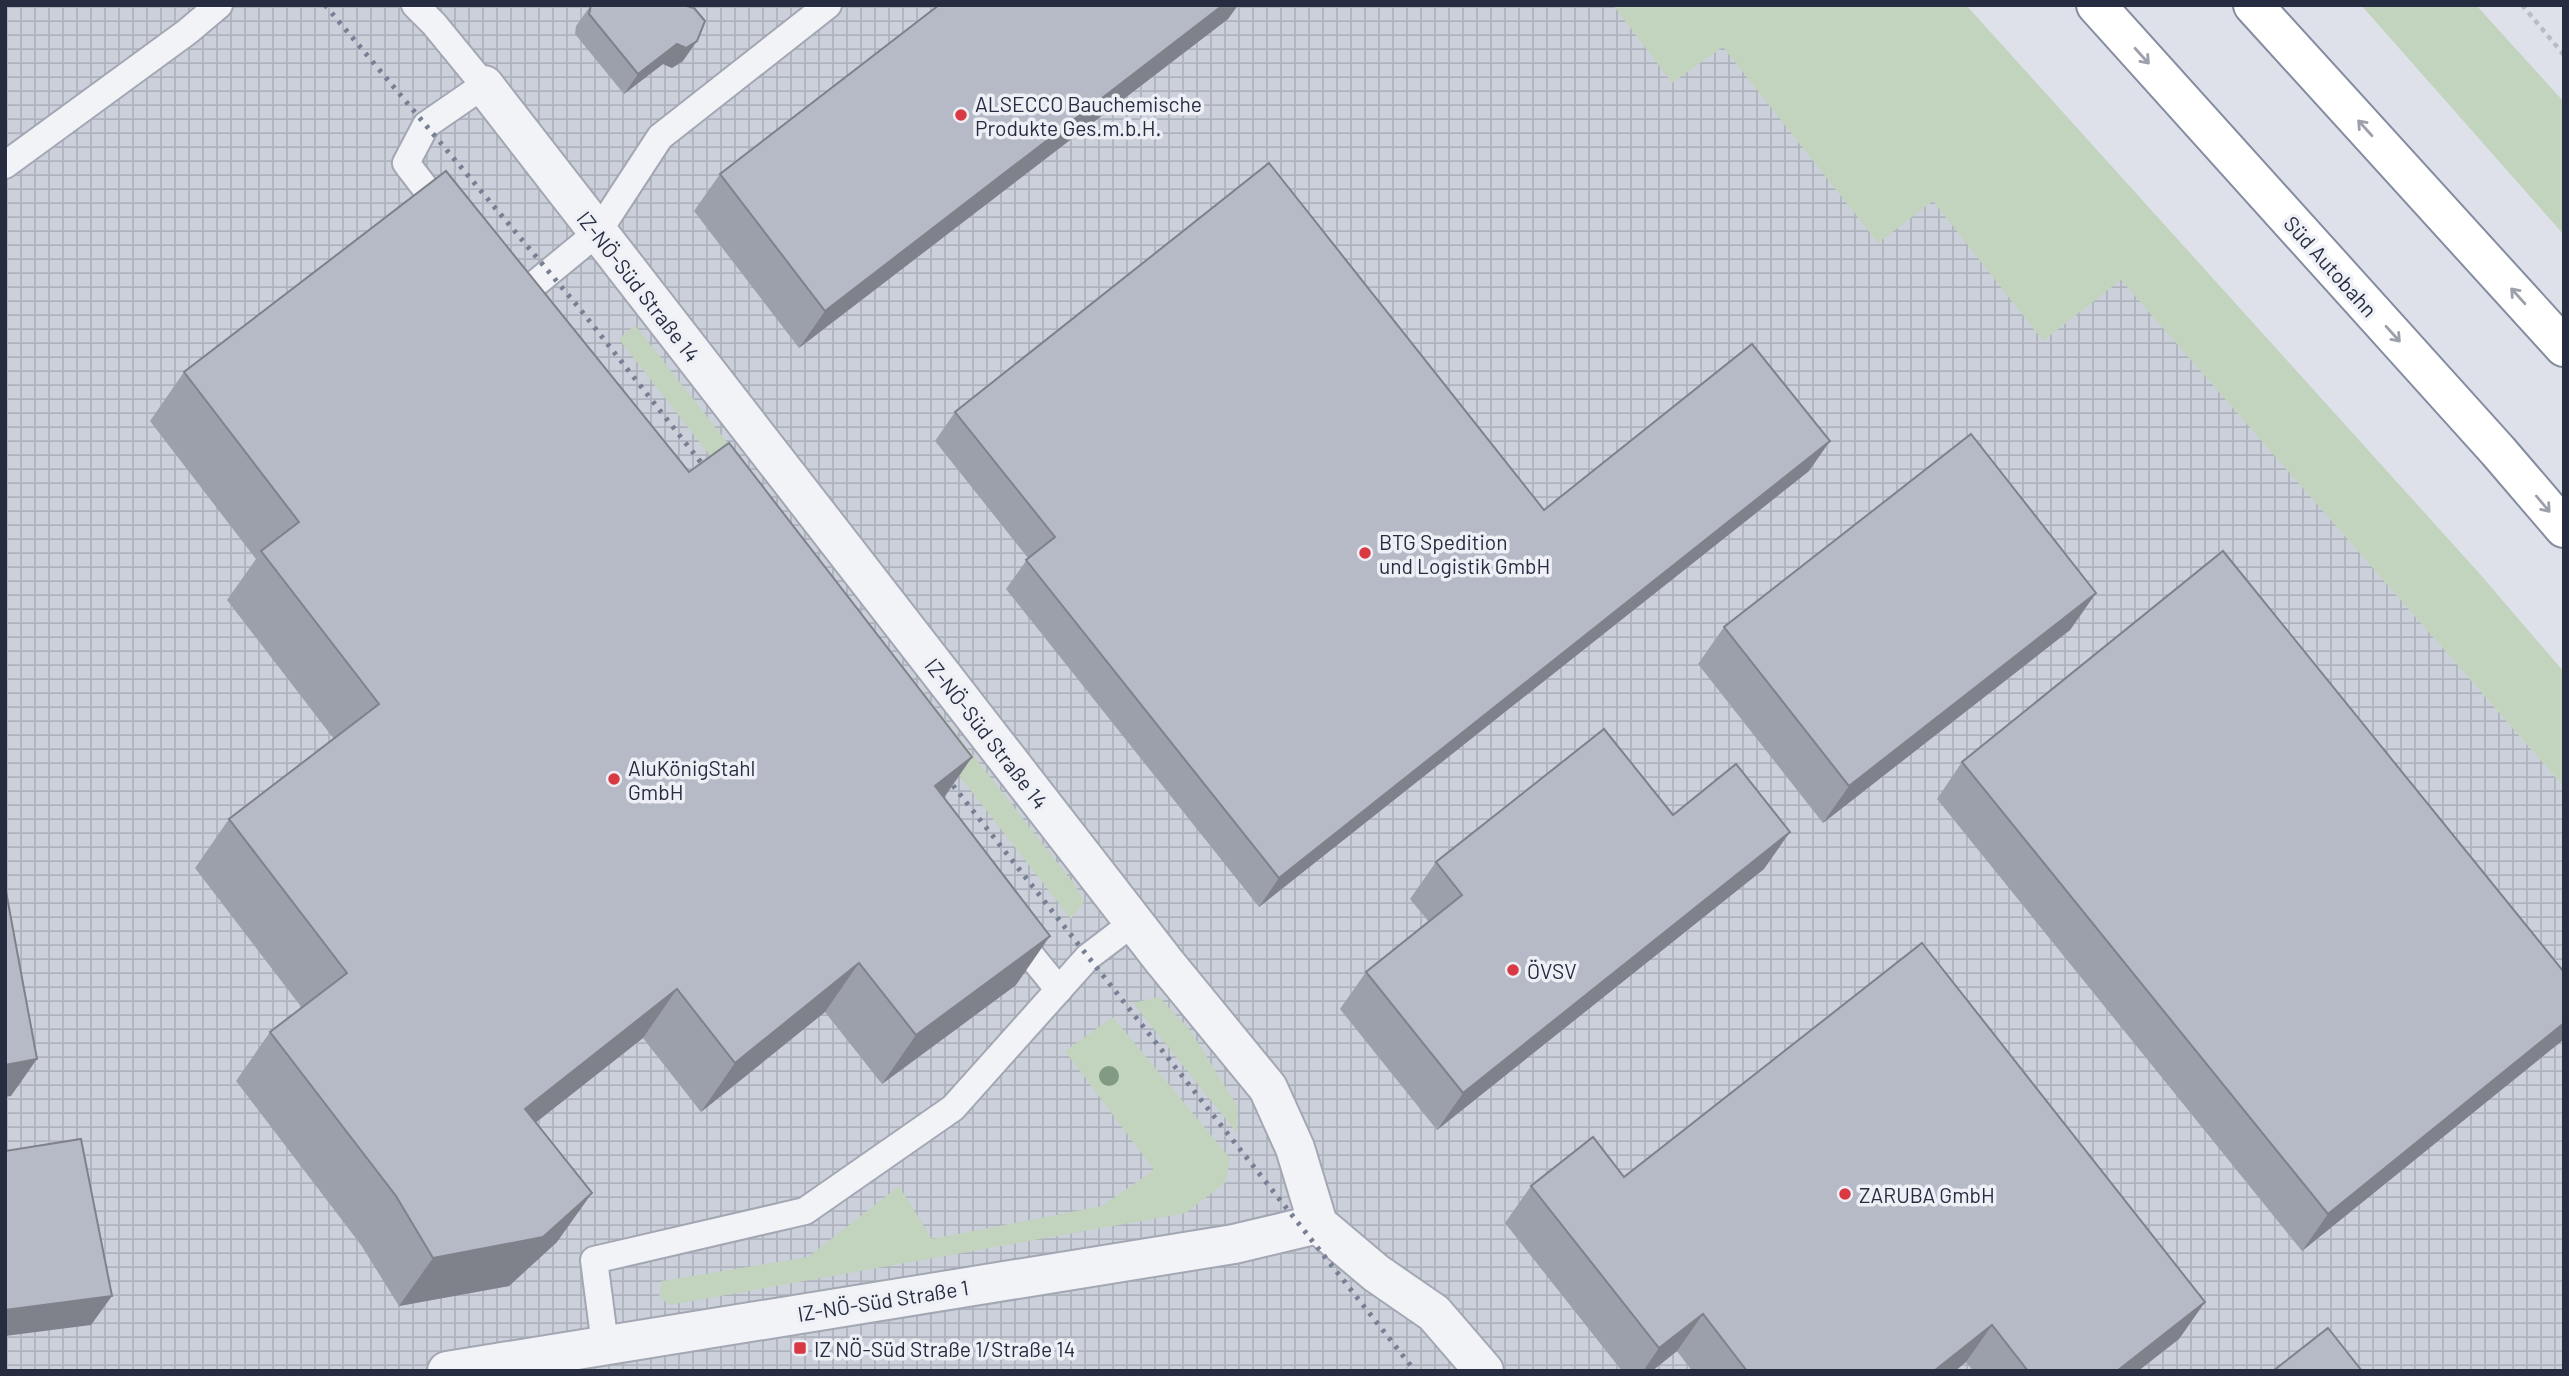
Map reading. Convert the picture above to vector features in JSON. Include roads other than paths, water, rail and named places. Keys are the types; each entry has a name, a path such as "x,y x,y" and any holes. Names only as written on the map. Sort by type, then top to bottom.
{"highway":[{"name":"Süd Autobahn","path":"2096,5 2498,451 2564,528"},
{"path":"2253,5 2564,347"}],"street":[{"name":"IZ-NÖ-Süd Straße 14","path":"484,85 1134,922 1268,1088 1295,1148 1318,1224"},
{"name":"IZ-NÖ-Süd Straße 1","path":"447,1371 596,1355 1234,1244 1318,1224"},
{"path":"1318,1224 1376,1273 1434,1314 1484,1371"}],"lane":[{"path":"5,165 187,32 219,5"},
{"path":"415,5 484,85 426,125 406,163 464,237"},
{"path":"513,302 598,232 660,137 828,5"},
{"path":"496,280 529,322"},
{"path":"999,916 1059,990"},
{"path":"596,1355 594,1260 805,1211 953,1108 1088,957 1134,922"}],"railway":[{"path":"325,5 580,309 714,479"},
{"path":"940,769 1415,1371"}],"place":[{"name":"ALSECCO Bauchemische Produkte Ges.m.b.H.","path":"961,115"},
{"name":"BTG Spedition und Logistik GmbH","path":"1365,553"},
{"name":"AluKönigStahl GmbH","path":"614,779"},
{"name":"ÖVSV","path":"1513,970"},
{"name":"ZARUBA GmbH","path":"1845,1194"},
{"name":"IZ NÖ-Süd Straße 1/Straße 14","path":"800,1348"}]}
